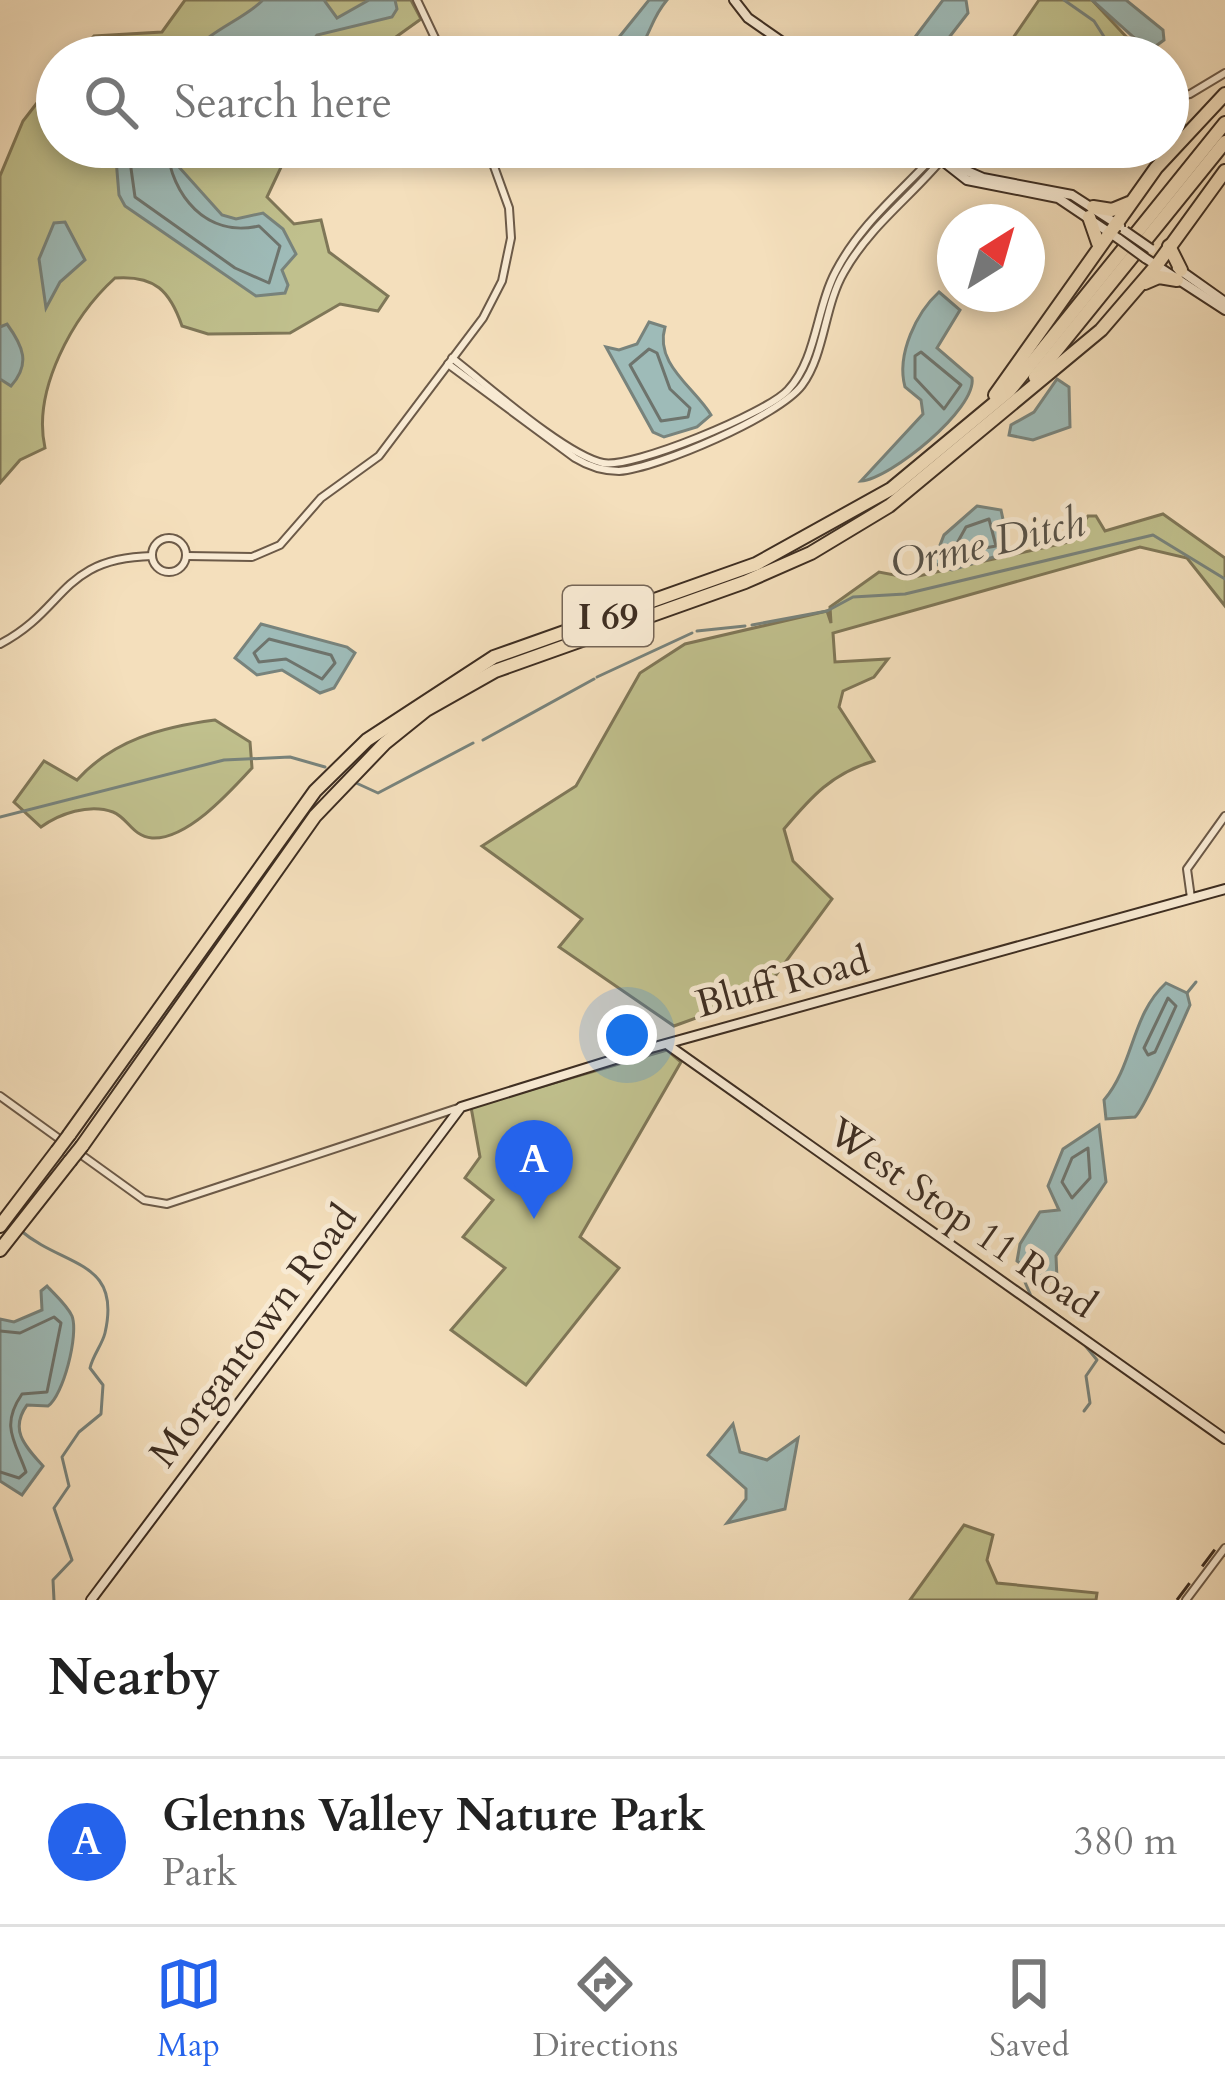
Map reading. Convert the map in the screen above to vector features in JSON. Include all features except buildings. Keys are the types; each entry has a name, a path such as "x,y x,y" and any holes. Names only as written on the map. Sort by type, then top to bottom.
{"highway":[{"path":"1189,130 1225,94"},
{"name":"I 69","path":"3,1246 82,1146 315,816 403,728 512,663 736,586 823,546 925,480 1006,409 1223,132"},
{"name":"I 69","path":"0,1226 315,791 367,740 494,658 801,543 891,489 1016,383 1205,158"},
{"path":"953,440 1012,375 1157,168"},
{"path":"1006,409 1101,330 1225,171"},
{"path":"1094,252 1099,233 1091,212 1112,210 1134,198"},
{"path":"1156,255 1179,275"},
{"path":"1135,291 1155,278 1179,275"}],"main road":[{"path":"734,0 748,18 774,36"},
{"path":"956,168 972,182 1051,196 1091,212 1225,306"},
{"name":"Bluff Road","path":"461,1107 666,1044 1225,889"},
{"path":"680,1054 684,1039"},
{"name":"West Stop 11 Road","path":"666,1044 1225,1438"},
{"name":"Morgantown Road","path":"91,1600 461,1107"}],"street":[{"path":"416,0 434,36"},
{"path":"1189,91 1225,73"},
{"path":"187,556 252,557 280,544 322,498 380,456 496,294 510,247 509,208 495,168"},
{"path":"450,361 575,458 599,469 637,468 777,408 802,384 849,263 927,168"},
{"path":"152,556 158,541 170,538 180,542 187,556"},
{"path":"152,556 166,573 180,569 187,556"},
{"path":"0,644 23,630 87,568 152,556"},
{"path":"1191,898 1187,869 1225,817"},
{"name":"Bluff Road","path":"0,1096 152,1204 170,1203 461,1107"},
{"path":"1186,1600 1225,1548"}],"green space":[{"path":"185,0 411,0 421,19 397,36 94,36 162,32"},
{"path":"1039,0 1092,0 1125,36 1014,36"},
{"path":"36,104 36,168 281,168 267,197 294,224 321,220 329,252 388,296 378,311 340,304 290,333 208,334 182,326 172,303 151,283 115,278 85,312 59,356 45,402 45,448 20,460 0,483 0,176 23,121"},
{"path":"1163,514 1225,558 1225,606 1187,558 1140,547 833,633 835,662 888,659 874,677 843,691 839,707 874,761 823,788 784,829 793,861 832,899 762,994 674,1026 559,947 582,919 482,846 576,786 640,673 685,644 827,611 831,623 830,607 879,572 910,578 1069,542 1088,516 1096,516 1105,531"},
{"path":"215,720 250,742 252,768 207,813 165,837 145,837 118,815 94,809 65,814 41,827 14,802 44,761 77,780 123,745"},
{"path":"667,1050 681,1062 580,1237 619,1268 526,1385 451,1330 505,1268 463,1237 493,1200 465,1178 480,1157 471,1107"},
{"path":"964,1525 993,1535 987,1560 997,1583 1097,1593 1096,1600 910,1600"}],"water":[{"path":"263,0 324,0 337,18 369,0 395,0 397,9 392,17 316,36 211,36"},
{"path":"649,0 667,0 647,36 620,36"},
{"path":"943,0 966,0 968,13 950,36 916,36"},
{"path":"1092,0 1126,0 1163,30 1164,36 1132,36"},
{"path":"117,168 180,168 222,215 236,219 263,213 283,229 296,254 282,270 288,285 285,293 256,296 125,206"},
{"path":"65,222 85,260 60,282 46,308 39,259 54,223"},
{"path":"937,294 937,312 959,312 937,348 972,378 970,391 947,424 910,456 861,481 923,414 921,400 905,387 903,361 923,311"},
{"path":"649,322 665,327 665,353 711,415 697,427 664,437 653,432 606,347 619,350 637,344"},
{"path":"7,324 23,363 11,386 0,379 0,327"},
{"path":"1057,379 1069,387 1070,427 1033,440 1009,435 1011,425 1034,412"},
{"path":"977,506 1001,510 1010,552 952,570 933,563 944,535"},
{"path":"261,624 355,653 334,688 320,693 282,670 257,675 235,658"},
{"path":"1166,983 1187,993 1190,1005 1140,1111 1135,1117 1106,1119 1104,1100 1146,1010"},
{"path":"1099,1125 1106,1182 1056,1256 1057,1279 1045,1283 1017,1261 1020,1244 1040,1212 1059,1210 1048,1186 1063,1149"},
{"path":"47,1286 72,1316 73,1337 54,1400 48,1406 27,1405 19,1422 30,1452 43,1466 22,1495 0,1481 0,1319 14,1322 42,1310 41,1291"},
{"path":"733,1424 740,1452 767,1460 798,1438 785,1509 727,1523 746,1499 746,1489 708,1455"}],"waterway":[{"path":"1064,0 1094,21 1104,36"},
{"name":"Orme Ditch","path":"752,625 827,611 853,597 905,594 1153,535 1225,579"},
{"name":"Orme Ditch","path":"697,631 745,626"},
{"name":"Orme Ditch","path":"597,677 692,633"},
{"name":"Orme Ditch","path":"483,740 594,679"},
{"name":"Orme Ditch","path":"354,782 378,793 473,743"},
{"name":"Orme Ditch","path":"0,817 224,760 290,757 325,767"},
{"path":"1187,993 1196,982"},
{"path":"20,1230 97,1278 108,1309 105,1333 90,1368 103,1385 101,1414 79,1432 62,1457 69,1486 54,1508 72,1560 53,1580 54,1600"},
{"path":"1024,1269 1021,1273 1031,1296 1078,1330"},
{"path":"1079,1338 1097,1360 1086,1376 1090,1403 1084,1411"}],"railway":[{"path":"1177,1600 1225,1536"}],"place":[{"name":"Glenns Valley Nature Park","path":"534,1219"}]}
